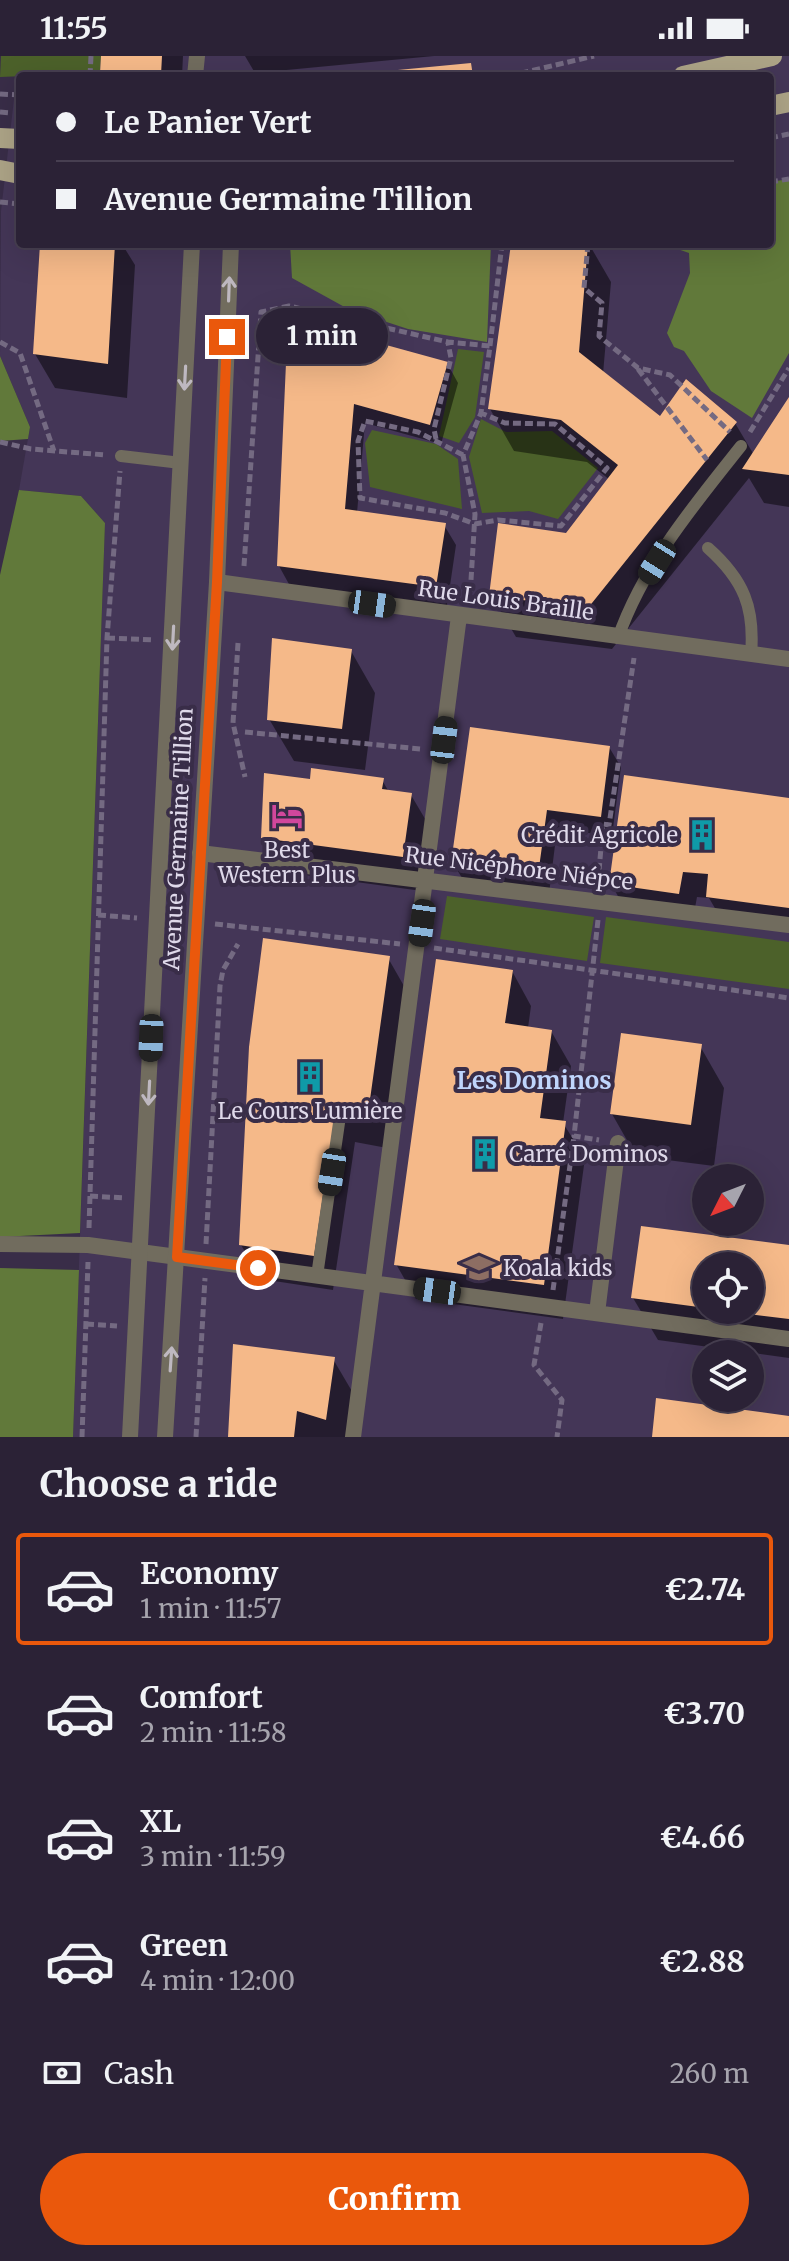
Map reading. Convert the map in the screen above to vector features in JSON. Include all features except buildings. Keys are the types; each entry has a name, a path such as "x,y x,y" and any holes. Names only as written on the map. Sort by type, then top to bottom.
{"main road":[{"path":"701,72 772,56"}],"street":[{"name":"Avenue Germaine Tillion","path":"130,1437 192,248"},
{"name":"Avenue Germaine Tillion","path":"165,1437 217,582 231,248"},
{"name":"Rue Louis Braille","path":"217,582 789,659"},
{"path":"353,1437 464,616"},
{"name":"Rue Nicéphore Niépce","path":"200,853 789,925"},
{"path":"597,1313 618,1143"},
{"path":"0,1244 88,1245 789,1339"}],"lane":[{"path":"618,638 629,607 684,518 741,446"},
{"path":"121,456 181,463"},
{"path":"708,548 736,580 750,608 754,621 751,655"},
{"path":"317,1276 340,1116"}],"path":[{"path":"526,72 594,56"},
{"path":"464,616 475,524 463,455 481,413 502,248"},
{"path":"588,248 584,288 602,303 599,336 638,368 719,474"},
{"path":"242,587 261,312 289,306 448,342 490,346"},
{"path":"0,342 20,353 54,451"},
{"path":"436,440 434,429 451,358 448,342"},
{"path":"638,368 670,375 741,446 789,368"},
{"path":"463,455 418,432 365,421 358,441 360,498 445,513 475,524 498,520 561,526 607,468 555,424 505,423 481,413"},
{"path":"0,442 54,451 121,456 107,638 82,1437"},
{"path":"238,643 233,723 245,777"},
{"path":"601,900 598,883 603,824 609,825 631,677"},
{"path":"245,732 420,749"},
{"path":"557,1437 562,1400 534,1365 548,1307 574,1136 598,919"},
{"path":"240,926 419,946 789,998"},
{"path":"196,1437 220,986 223,970 238,944"},
{"path":"574,1136 618,1143"},
{"path":"90,1196 127,1199"}],"shaded area":[{"path":"19,56 789,56 789,1437 73,1437 105,523 81,496 19,490 30,427 0,356 1,211 16,82 16,248 774,248 774,72 17,72"}],"green space":[{"path":"1,56 101,56 100,72 16,72 16,76 0,77"},
{"path":"789,179 789,353 752,418 711,391 684,351 674,347 667,333 690,273 689,253 675,248 774,248 774,181"},
{"path":"290,248 491,248 487,342 408,329 350,310 292,278"},
{"path":"458,349 484,352 475,417 459,443 439,436"},
{"path":"0,356 30,427 28,439 0,441"},
{"path":"481,419 506,432 552,431 598,468 558,519 529,511 482,513 469,457"},
{"path":"372,430 436,444 458,459 462,509 370,487 365,443"},
{"path":"19,490 81,496 105,523 80,1233 0,1237 0,575"},
{"path":"447,896 594,917 587,961 440,939"},
{"path":"606,917 789,942 789,989 600,963"},
{"path":"0,1268 79,1270 73,1437 0,1437"}],"place":[{"name":"Best Western Plus","path":"287,816"},
{"name":"Crédit Agricole","path":"702,835"},
{"name":"Le Cours Lumière","path":"310,1077"},
{"name":"Carré Dominos","path":"485,1154"},
{"name":"Koala kids","path":"479,1268"}],"district":[{"name":"Les Dominos","path":"534,1080"}],"route":[{"path":"227,337 217,582 177,1257 258,1268"}]}
